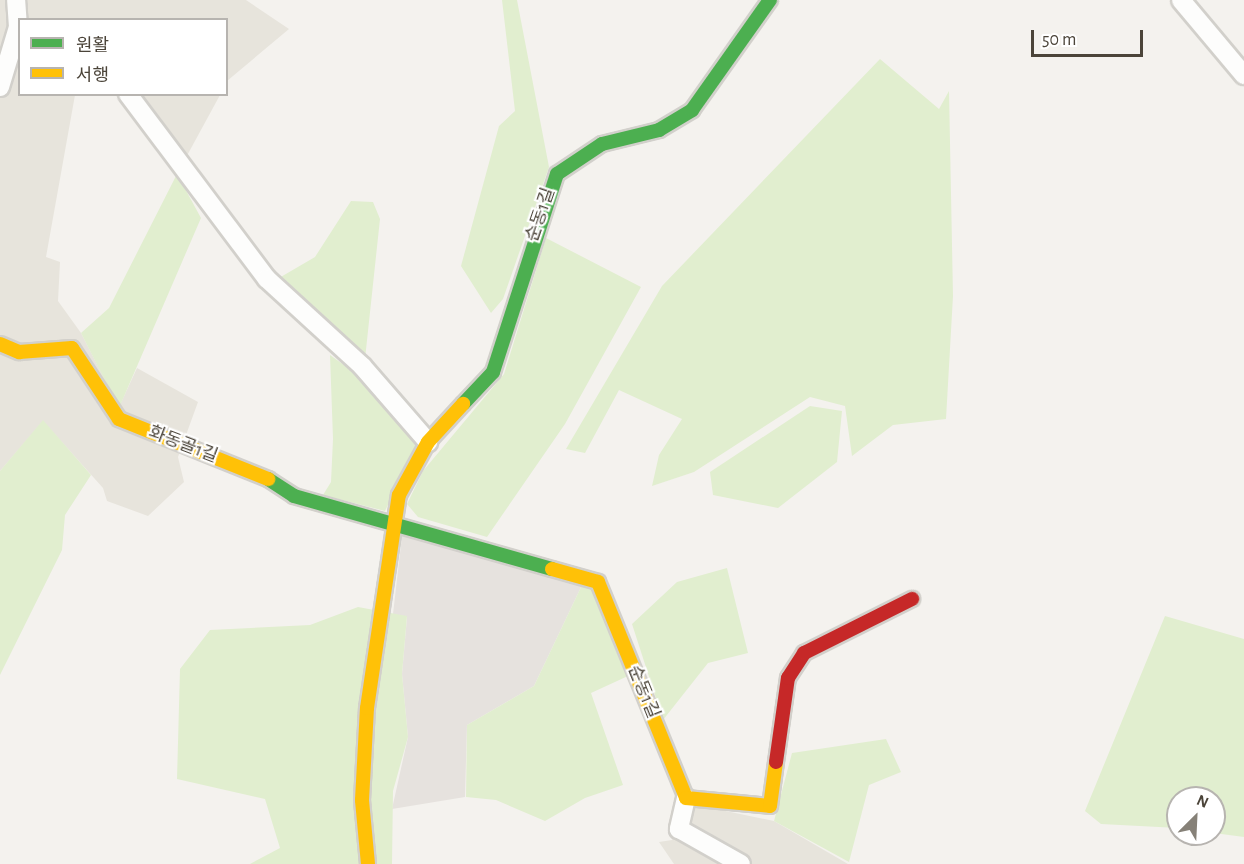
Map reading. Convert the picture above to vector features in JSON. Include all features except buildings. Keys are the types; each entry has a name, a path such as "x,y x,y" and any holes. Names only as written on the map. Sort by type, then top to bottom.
{"street":[{"path":"16,0 18,18"},
{"name":"순동1길","path":"368,864 362,800 367,708 399,495 428,442 493,372 556,174 602,144 659,130 692,110 770,0"},
{"path":"1181,0 1244,75"},
{"path":"0,87 5,42 18,28"},
{"path":"130,96 267,279 362,366 428,442"},
{"name":"화동골1길","path":"0,344 19,352 72,348 119,419 264,476 331,510 395,522"},
{"name":"순동1길","path":"395,522 598,582 686,798"},
{"path":"741,864 679,829 686,798 770,806 788,678 804,653 912,599"}],"shaded area":[{"path":"0,0 246,0 289,29 228,80 228,18 18,18 18,96 75,96 46,257 60,262 58,301 81,333 119,407 137,368 198,402 178,457 184,482 148,516 107,501 103,488 43,421 0,471"},
{"path":"117,96 219,96 177,174"},
{"path":"402,536 582,585 534,686 467,725 465,797 392,809 408,737 402,674 407,617 393,614"},
{"path":"692,804 774,821 848,864 674,864 659,842 672,840"}],"green space":[{"path":"502,0 517,0 549,167 503,299 491,313 461,266 499,126 515,111"},
{"path":"880,59 939,109 949,91 953,296 946,419 893,425 852,456 845,406 810,397 694,472 652,486 659,455 682,419 619,390 585,453 566,449 662,286"},
{"path":"177,174 201,218 119,408 81,333 109,308"},
{"path":"351,201 373,202 380,219 365,359 279,278 315,257"},
{"path":"546,238 641,287 565,424 487,537 418,517 407,504 423,471 504,374"},
{"path":"330,355 358,375 418,443 385,511 323,495 331,482 333,439"},
{"path":"810,406 842,411 837,462 778,508 713,495 710,472"},
{"path":"43,420 91,475 65,515 62,550 0,675 0,471"},
{"path":"727,568 748,653 708,663 663,720 632,624 677,582"},
{"path":"582,585 593,586 628,676 591,693 623,785 585,798 545,821 496,800 466,797 467,725 534,686"},
{"path":"358,607 407,616 402,674 408,737 393,791 392,864 250,864 280,848 265,799 177,779 180,669 210,630 310,625"},
{"path":"1165,616 1244,639 1244,837 1226,835 1226,786 1166,786 1166,827 1101,824 1085,811"},
{"path":"886,739 901,772 869,785 849,862 774,821 792,753"}],"traffic: fast":[{"path":"463,404 493,372 557,174 602,144 659,130 692,110 770,0"},
{"path":"268,479 294,496 552,569"}],"traffic: slow":[{"path":"0,344 19,352 72,348 119,419 268,479"},
{"path":"368,864 362,800 367,708 399,495 428,442 463,404"},
{"path":"552,569 598,582 686,798 770,806 776,762"}],"traffic: jam":[{"path":"776,762 788,678 804,653 912,599"}]}
